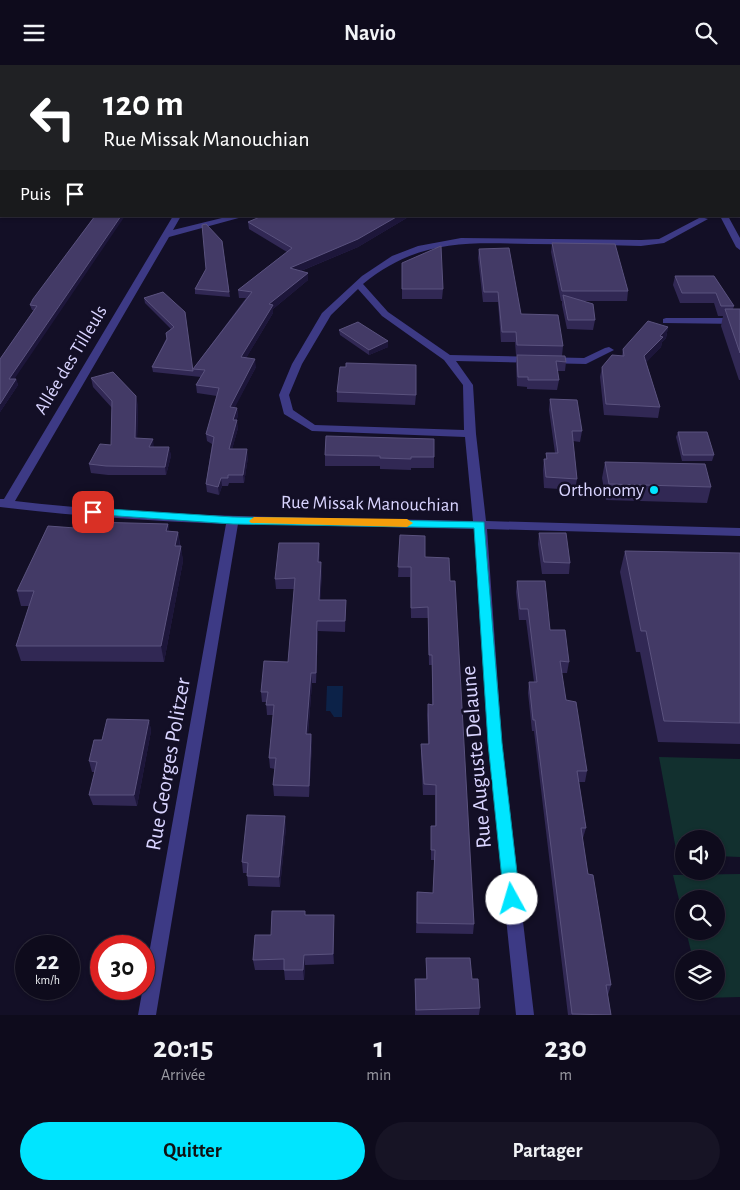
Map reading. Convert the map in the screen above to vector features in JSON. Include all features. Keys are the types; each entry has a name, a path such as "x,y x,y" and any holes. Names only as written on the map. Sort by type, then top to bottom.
{"street":[{"name":"Allée des Tilleuls","path":"3,503 176,217"},
{"path":"165,235 238,217"},
{"path":"725,217 740,247"},
{"path":"470,433 312,428 288,411 284,395 297,364 327,313 379,266 400,255 449,242 486,240 642,243 661,241 704,219"},
{"name":"Rue Auguste Delaune","path":"358,284 385,314 448,358 468,385 470,433 480,524 495,743 525,1015"},
{"path":"666,321 740,321"},
{"path":"448,358 586,361 609,350"},
{"name":"Rue Missak Manouchian","path":"3,503 73,510 233,520 480,524 740,532"},
{"name":"Rue Georges Politzer","path":"147,1015 233,520"}],"green space":[{"path":"659,757 740,759 740,857 725,856 725,830 675,830 675,844"},
{"path":"725,874 740,874 740,997 725,997 725,950 691,950 688,940 725,940 725,890 677,890 673,875 675,875 675,880 725,880"}],"water":[{"path":"327,686 343,686 342,717 334,717 330,711 326,711"}],"building":[{"path":"94,217 120,217 9,379 16,379 0,404 0,359 37,306 30,305"},
{"path":"260,217 396,217 358,239 290,268 308,273 269,304 273,305 241,357 255,359 230,407 237,408 233,420 237,420 229,449 247,449 243,475 228,475 228,478 221,478 218,487 206,484 214,437 206,434 219,388 196,385 205,370 193,369 252,292 238,290 292,248 248,222"},
{"path":"206,224 222,241 229,292 195,289 206,269 202,225"},
{"path":"552,243 615,244 628,291 562,291"},
{"path":"441,246 443,289 402,289 402,263"},
{"path":"509,248 521,314 558,315 563,346 517,345 516,332 502,332 498,292 484,292 479,249"},
{"path":"675,276 714,276 734,306 721,306 716,293 682,293"},
{"path":"163,292 185,312 193,371 152,367 167,339 166,333 174,327 144,298"},
{"path":"563,295 593,304 595,320 568,320"},
{"path":"725,309 740,309 740,353"},
{"path":"648,321 668,327 660,336 663,337 644,356 660,407 606,404 602,367 612,355 624,356 623,349"},
{"path":"358,322 388,341 369,350 339,330"},
{"path":"517,355 565,356 566,362 556,361 559,380 528,380 528,377 518,377"},
{"path":"346,363 416,365 416,395 337,392 340,367 346,367"},
{"path":"113,372 136,396 135,438 153,439 149,447 169,447 165,467 89,464 100,444 111,445 112,401 91,378"},
{"path":"550,399 577,400 582,431 572,431 577,479 546,477 544,459 547,459 546,453 558,453"},
{"path":"678,432 707,432 714,455 683,455"},
{"path":"326,436 434,439 434,457 411,457 411,459 380,458 380,456 325,455"},
{"path":"605,462 705,464 711,487 609,484"},
{"path":"91,522 168,524 166,531 178,532 175,546 181,546 161,646 16,646 34,591 17,591 48,526 89,529"},
{"path":"539,533 566,533 570,563 544,562"},
{"path":"400,535 425,536 425,557 449,558 450,581 455,581 474,924 417,923 417,892 433,893 435,850 431,850 431,826 436,826 436,785 424,784 421,744 429,744 428,704 433,705 432,655 429,655 428,607 411,608 411,567 398,567"},
{"path":"279,543 319,543 318,562 321,562 319,600 346,600 345,621 317,621 316,673 311,673 306,734 311,734 309,786 273,785 276,758 269,758 274,705 266,705 268,692 261,692 264,661 288,662 295,578 275,579"},
{"path":"625,551 740,553 740,723 664,721 646,631 641,631"},
{"path":"517,581 545,581 550,630 565,630 569,662 560,661 566,700 576,702 587,771 577,771 586,828 581,828 588,874 593,875 611,985 606,985 611,1015 572,1014 535,720 533,720 529,682 537,682 528,609 520,609"},
{"path":"107,719 149,720 134,795 89,795 97,762 89,761 94,740 102,740"},
{"path":"247,815 285,816 279,877 247,876 248,863 242,862"},
{"path":"272,911 305,911 305,915 334,915 333,954 304,955 303,970 284,970 284,959 253,960 255,935 271,935"},
{"path":"426,958 470,958 472,979 478,979 480,1008 416,1010 415,979 427,979"}],"slow traffic":[{"path":"254,521 407,523"}],"place":[{"name":"Orthonomy","path":"654,490"}],"route":[{"path":"93,512 233,520 480,524 495,743 512,899"}]}
